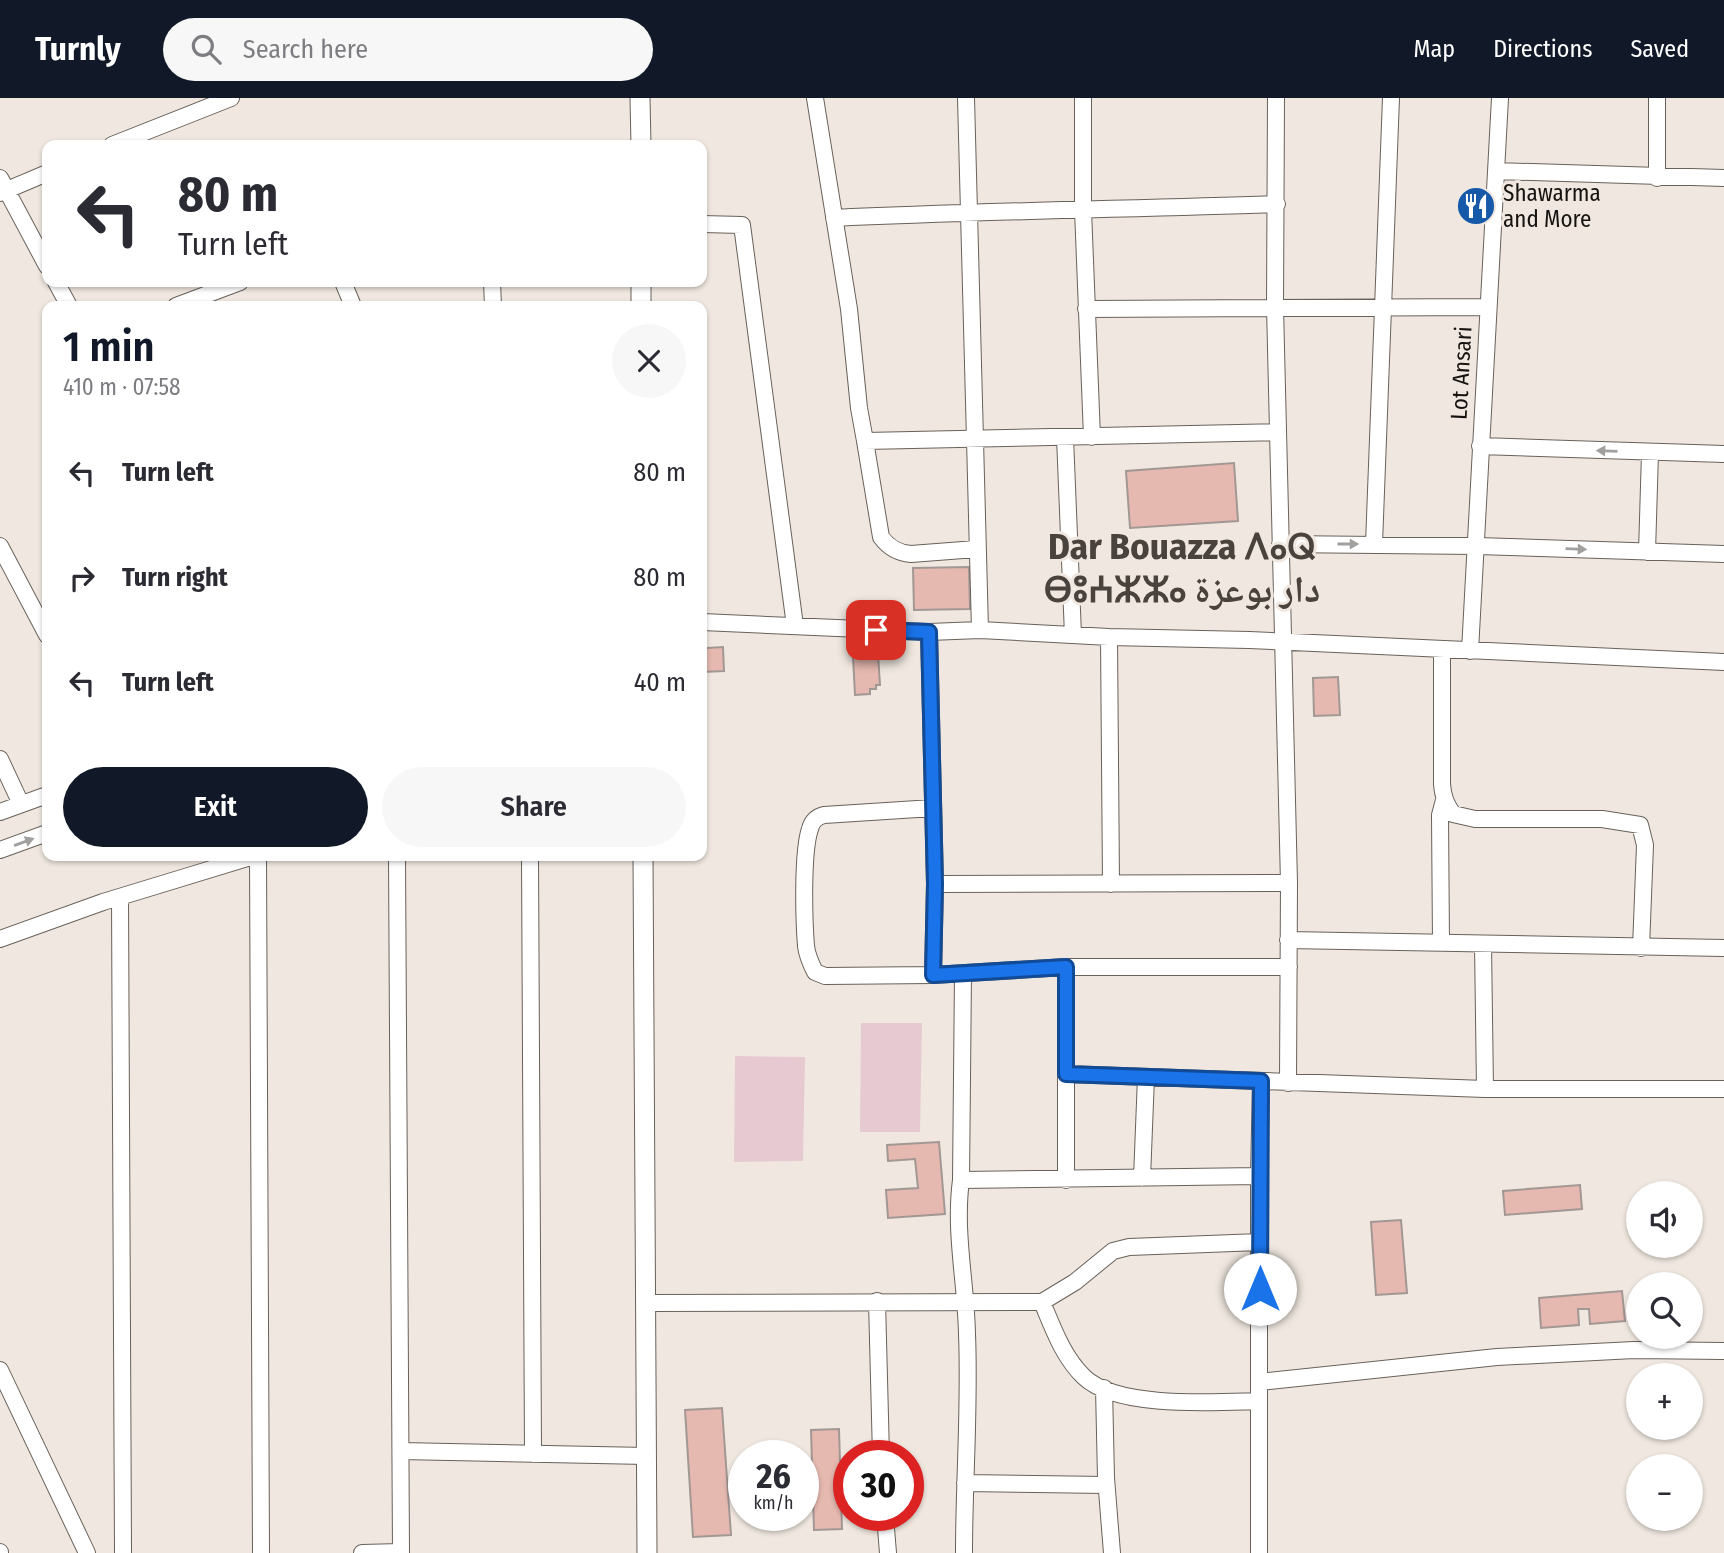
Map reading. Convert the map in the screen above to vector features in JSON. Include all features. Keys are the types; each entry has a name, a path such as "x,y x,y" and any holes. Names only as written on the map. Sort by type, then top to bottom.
{"street":[{"path":"125,140 230,98"},
{"path":"640,98 641,140"},
{"path":"815,98 849,309 859,408 881,537 888,546 903,553 976,549"},
{"path":"966,98 980,630"},
{"path":"1083,98 1083,211 1092,437"},
{"path":"1276,98 1275,307 1289,883 1288,1083"},
{"path":"1374,544 1391,98"},
{"name":"Lot Ansari","path":"1470,651 1500,98"},
{"path":"1657,98 1657,178"},
{"path":"1496,171 1724,178"},
{"path":"42,175 2,187 42,256"},
{"path":"834,218 968,211 1083,211 1277,204"},
{"path":"707,224 742,225 795,626"},
{"path":"189,301 227,287"},
{"path":"1086,309 1488,307"},
{"path":"865,441 1278,432"},
{"path":"1065,438 1073,635"},
{"path":"1480,446 1724,454"},
{"path":"1647,552 1650,453"},
{"path":"1280,544 1477,546 1724,554"},
{"path":"0,546 42,626"},
{"path":"707,622 929,632 980,630 1109,637 1282,641 1724,662"},
{"path":"929,632 935,884 933,975"},
{"path":"1109,637 1111,884"},
{"path":"1441,943 1440,815 1444,800 1442,649"},
{"path":"0,759 21,804"},
{"path":"0,812 42,797"},
{"path":"1444,800 1453,814 1461,817 1602,819 1640,825 1645,845 1641,948"},
{"path":"933,808 818,816 809,830 805,901 806,948 815,972 825,976 933,975 1066,967 1289,967"},
{"path":"0,850 42,835"},
{"path":"0,939 120,897 239,861"},
{"path":"256,861 261,1553"},
{"path":"362,1553 401,1552 397,861"},
{"path":"530,861 533,1454"},
{"path":"643,861 647,1553"},
{"path":"935,884 1289,883"},
{"path":"120,897 123,1553"},
{"path":"1288,940 1724,948"},
{"path":"1483,944 1485,1089"},
{"path":"1066,967 1066,1180"},
{"path":"963,974 959,1229 968,1352 964,1553"},
{"path":"1066,1074 1485,1089 1724,1089"},
{"path":"1142,1178 1146,1077"},
{"path":"1259,1553 1261,1081"},
{"path":"961,1180 1259,1177"},
{"path":"646,1303 966,1300 1042,1302 1075,1282 1113,1251 1129,1247 1260,1242"},
{"path":"877,1301 881,1440"},
{"path":"1042,1302 1065,1354 1085,1379 1104,1388 1122,1394 1181,1403 1259,1401"},
{"path":"1259,1382 1497,1357 1634,1350 1724,1351"},
{"path":"0,1370 87,1553"},
{"path":"1104,1388 1106,1485 1112,1553"},
{"path":"401,1451 647,1456"},
{"path":"965,1483 1106,1485"},
{"path":"886,1531 888,1553"}],"shaded area":[{"path":"861,1023 922,1023 920,1132 860,1132"},
{"path":"735,1056 805,1057 803,1161 734,1162"}],"building":[{"path":"1234,463 1238,521 1130,528 1126,471"},
{"path":"969,567 970,609 914,610 913,568"},
{"path":"723,647 724,671 707,672 707,648"},
{"path":"878,654 880,685 876,685 876,689 870,689 870,694 855,695 853,656"},
{"path":"1338,677 1340,715 1314,716 1313,678"},
{"path":"939,1142 945,1214 888,1218 886,1190 918,1188 915,1159 888,1161 887,1145"},
{"path":"1580,1185 1582,1209 1505,1215 1503,1191"},
{"path":"1401,1220 1407,1293 1376,1295 1371,1222"},
{"path":"1622,1291 1625,1321 1590,1324 1589,1309 1578,1309 1579,1325 1541,1328 1539,1298"},
{"path":"722,1408 728,1531 731,1531 731,1535 693,1537 685,1410"},
{"path":"839,1429 839,1440 833,1440 833,1529 819,1530 819,1440 811,1440 811,1430"}],"place":[{"name":"Shawarma and More","path":"1476,206"}],"district":[{"name":"Dar Bouazza ⴷⴰⵕ ⴱⵓⵄⵣⵣⴰ دار بوعزة","path":"1182,568"}],"route":[{"path":"876,630 929,632 935,884 933,975 1066,967 1066,1074 1261,1081 1260,1289"}]}
